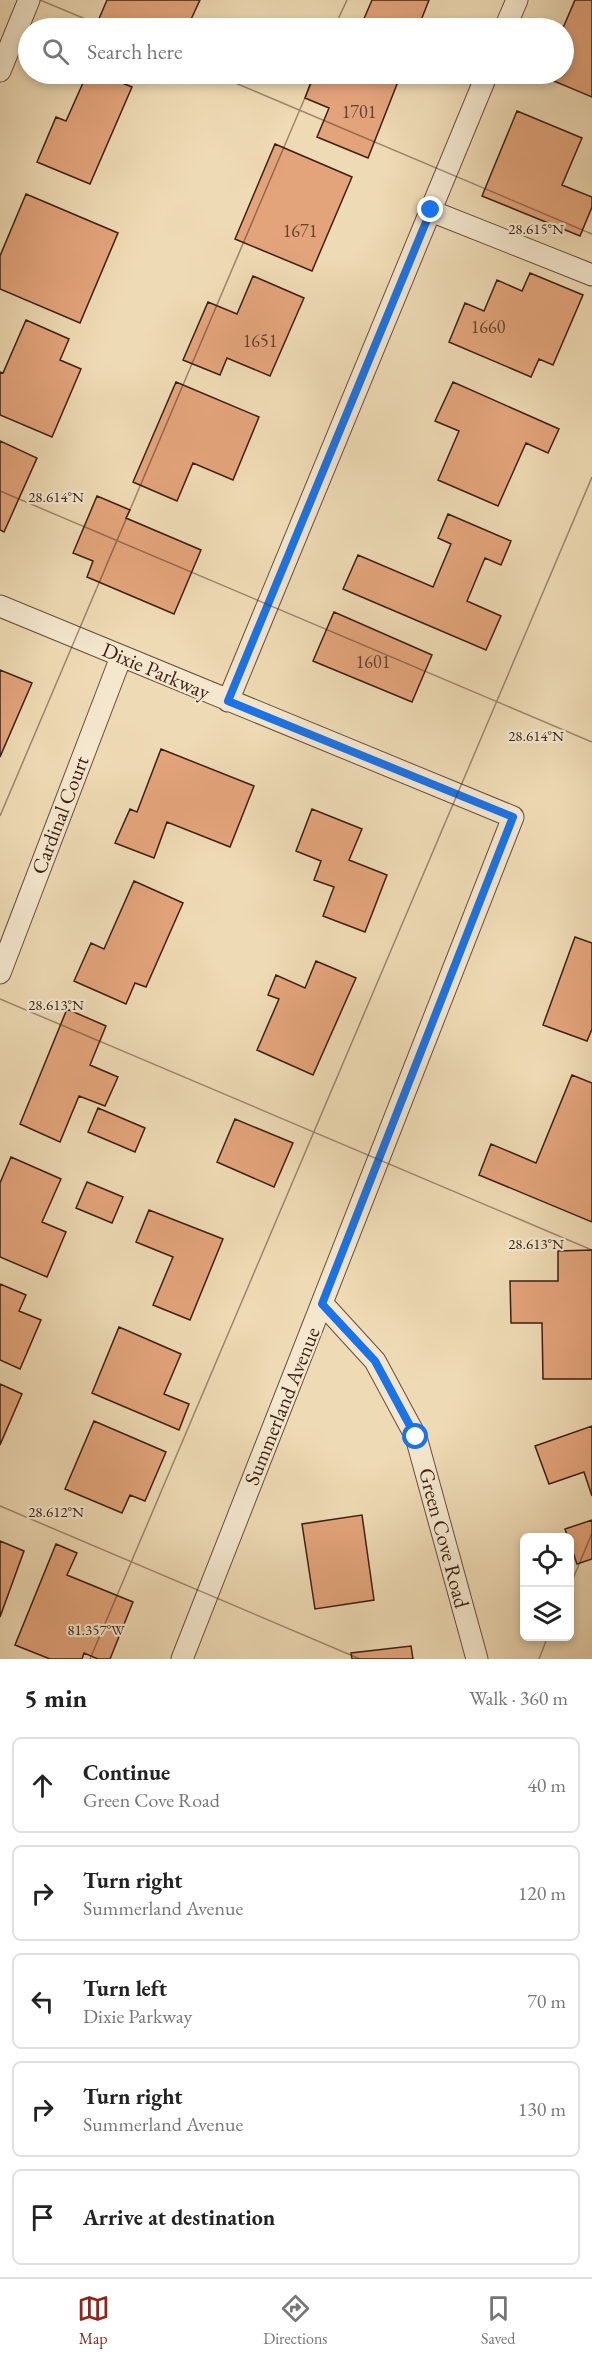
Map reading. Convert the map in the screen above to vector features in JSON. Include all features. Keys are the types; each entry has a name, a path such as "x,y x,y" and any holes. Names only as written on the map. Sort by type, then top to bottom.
{"street":[{"path":"22,18 29,0"},
{"path":"509,18 517,0"},
{"path":"0,71 18,27"},
{"path":"228,701 483,84"},
{"path":"431,210 592,275"},
{"name":"Dixie Parkway","path":"0,606 513,817"},
{"name":"Cardinal Court","path":"0,973 121,657"},
{"name":"Summerland Avenue","path":"182,1659 513,817"},
{"name":"Green Cove Road","path":"322,1304 375,1361 416,1437 477,1659"}],"building":[{"path":"107,0 200,0 192,18 99,18"},
{"path":"372,0 429,0 422,18 364,18"},
{"path":"575,0 592,0 592,97 561,84 574,84 574,18 567,18"},
{"path":"83,84 125,84 132,87 90,184 37,162 56,117 66,121"},
{"path":"310,84 397,84 368,158 317,137 329,108 305,98"},
{"path":"517,111 582,138 562,185 592,197 592,207 580,236 482,196"},
{"path":"275,144 352,177 312,271 235,239"},
{"path":"26,194 118,233 80,323 0,289 0,256"},
{"path":"530,273 583,295 553,365 539,359 531,377 449,342 465,303 484,311 497,280 522,291"},
{"path":"253,276 304,298 270,376 227,358 220,375 183,360 208,302 237,314"},
{"path":"26,320 69,339 60,360 81,369 52,437 0,415 0,372 3,373"},
{"path":"176,382 259,417 233,480 193,463 177,501 133,482"},
{"path":"453,382 559,429 548,453 526,443 498,506 438,480 459,431 435,421"},
{"path":"0,441 37,458 4,532 0,530"},
{"path":"97,496 130,510 126,518 201,550 174,614 87,577 93,561 73,553"},
{"path":"448,514 511,541 501,565 485,558 467,601 501,616 486,650 343,589 358,555 433,587 451,544 438,538"},
{"path":"334,612 432,655 412,702 313,661"},
{"path":"0,670 32,683 0,757"},
{"path":"161,749 254,786 230,847 167,822 154,858 115,843 130,809 137,812"},
{"path":"312,809 362,829 349,860 387,875 365,932 323,916 334,887 314,880 321,861 296,851"},
{"path":"134,881 183,903 146,987 135,983 126,1004 74,981 91,943 104,949"},
{"path":"575,937 592,943 592,1029 587,1041 543,1025"},
{"path":"316,961 356,978 313,1075 257,1050 279,999 268,995 276,975 305,988"},
{"path":"67,1009 106,1026 90,1065 118,1077 105,1106 79,1096 60,1142 20,1124"},
{"path":"572,1075 592,1083 592,1222 479,1175 491,1144 536,1163"},
{"path":"98,1108 145,1128 135,1152 88,1132"},
{"path":"235,1119 293,1143 274,1187 217,1162"},
{"path":"11,1157 61,1179 42,1222 66,1232 47,1277 0,1257 0,1183"},
{"path":"87,1182 123,1197 112,1223 76,1208"},
{"path":"149,1210 223,1239 190,1320 153,1305 173,1257 136,1242"},
{"path":"592,1250 592,1379 543,1379 542,1323 511,1323 510,1281 558,1281 558,1251"},
{"path":"0,1284 26,1295 19,1311 41,1320 20,1369 0,1360"},
{"path":"119,1327 181,1354 164,1394 189,1404 179,1430 92,1393"},
{"path":"0,1384 22,1394 0,1445"},
{"path":"94,1421 166,1452 145,1501 130,1495 122,1513 65,1489"},
{"path":"592,1426 592,1496 584,1472 549,1484 535,1446"},
{"path":"362,1515 374,1600 315,1609 302,1524"},
{"path":"592,1520 592,1559 577,1564 574,1555 574,1533 566,1533 565,1529"},
{"path":"0,1541 24,1551 0,1617"},
{"path":"56,1544 77,1553 67,1575 133,1602 110,1659 98,1659 84,1653 82,1659 50,1659 15,1645"},
{"path":"411,1646 413,1659 352,1659 351,1653"}],"route":[{"path":"416,1437 375,1361 322,1304 513,817 228,701 431,210"}]}
